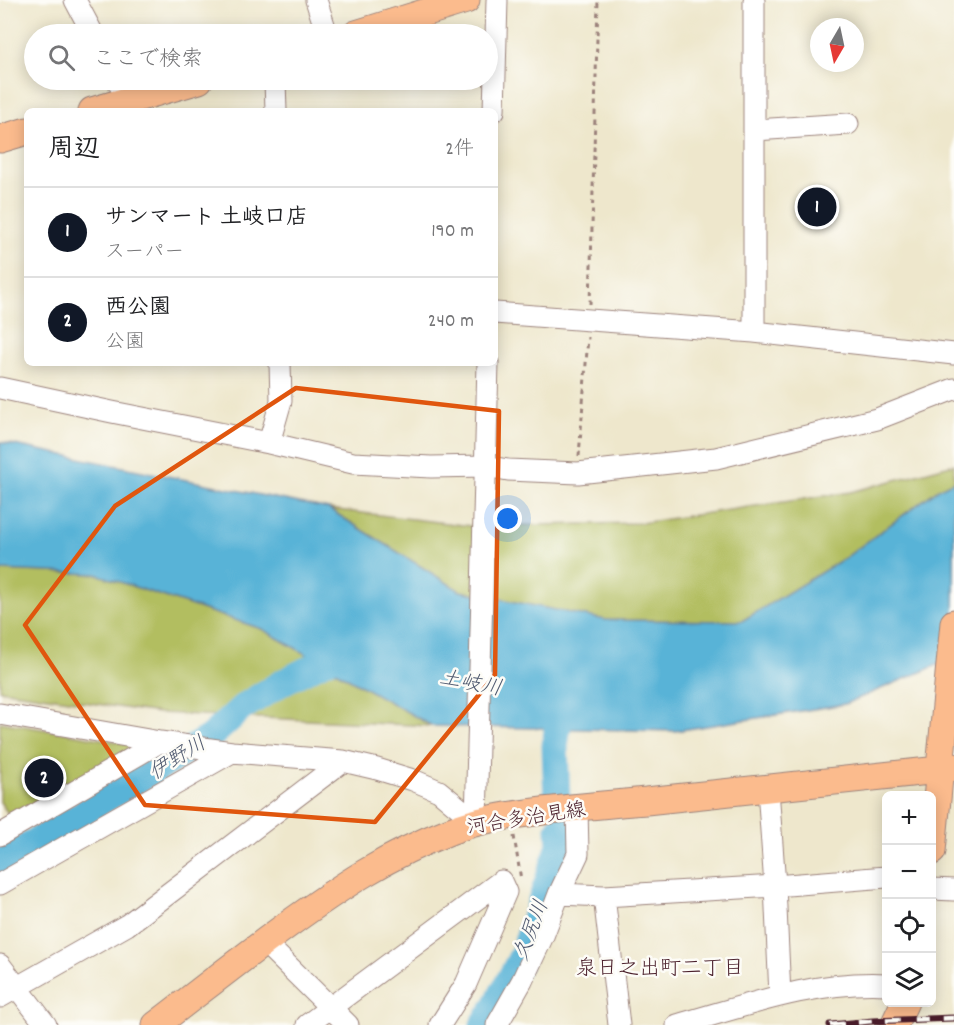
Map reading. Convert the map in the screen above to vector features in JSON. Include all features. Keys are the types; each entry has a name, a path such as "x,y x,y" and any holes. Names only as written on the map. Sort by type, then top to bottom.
{"main road":[{"path":"388,24 466,0"},
{"path":"96,108 122,90"},
{"path":"0,139 24,132"},
{"path":"933,845 947,769 946,699 954,623"},
{"name":"河合多治見線","path":"169,1021 264,942 334,892 375,866 411,848 476,822 577,807 947,769"},
{"path":"894,1025 903,1007"}],"street":[{"path":"75,0 88,24"},
{"path":"316,0 324,24"},
{"path":"496,24 497,0"},
{"path":"754,0 754,332"},
{"path":"275,90 276,108"},
{"path":"494,108 495,90"},
{"path":"754,130 848,124"},
{"path":"498,313 754,332 954,354"},
{"path":"269,443 281,401 280,366"},
{"path":"476,822 488,366"},
{"path":"0,388 269,443 353,463 485,471 578,473 716,458 876,419 954,389"},
{"path":"0,714 160,742 232,752 343,762 378,769 439,791 476,822"},
{"path":"0,835 160,742"},
{"path":"0,884 232,752"},
{"path":"9,992 127,926 343,762"},
{"path":"768,789 780,996"},
{"path":"497,1025 522,981 578,854 577,807"},
{"path":"560,894 604,896 882,877"},
{"path":"307,1025 501,881 506,892 466,984 440,1025"},
{"path":"936,889 954,890"},
{"path":"604,896 619,1025"},
{"path":"264,942 348,1025"},
{"path":"0,965 9,992 46,1025"},
{"path":"677,1025 780,996 836,986 882,984"}],"path":[{"path":"578,473 589,321 598,0"}],"highlighted area":[{"path":"296,388 499,411 495,675 375,822 145,805 25,625 115,506"}],"green space":[{"path":"954,464 954,481 940,488 845,558 742,621 606,620 460,591 329,509 471,526 641,523 851,492"},
{"path":"0,570 96,574 262,629 432,726 159,713 0,690"},
{"path":"0,722 131,744 128,754 14,822 0,802"}],"water":[{"name":"土岐川","path":"0,442 329,509 460,591 606,620 742,621 845,558 940,488 954,481 954,658 845,704 675,731 432,726 262,629 96,574 0,570"}],"waterway":[{"name":"伊野川","path":"0,862 210,737 243,707 283,682 350,648"},
{"name":"久尻川","path":"557,802 555,746 562,694"},
{"name":"久尻川","path":"483,1025 523,954 560,845 559,829"}],"railway":[{"path":"830,1025 954,1018"}],"place":[{"name":"サンマート 土岐口店","path":"817,207"},
{"name":"西公園","path":"44,778"}],"district":[{"name":"泉日之出町二丁目","path":"660,967"}]}
